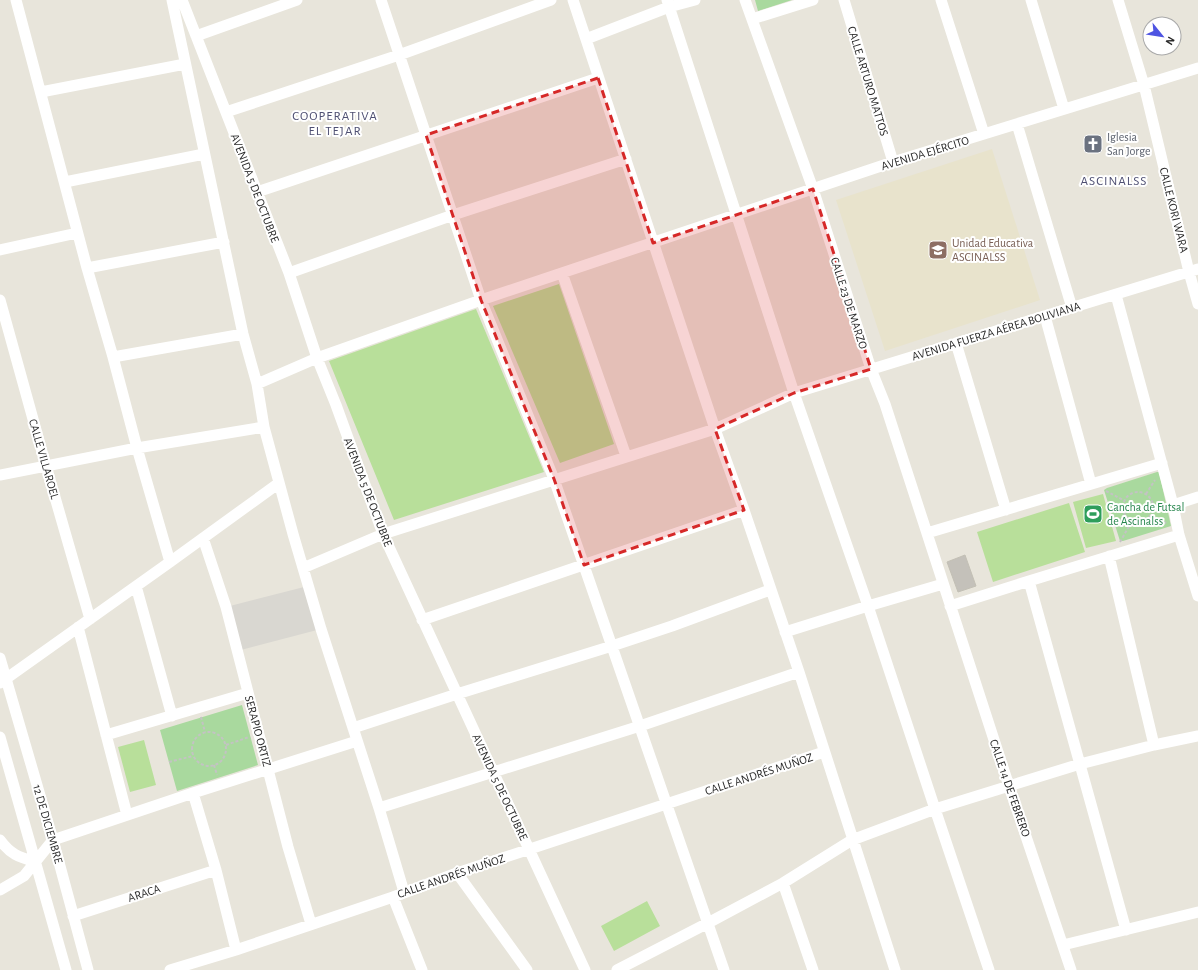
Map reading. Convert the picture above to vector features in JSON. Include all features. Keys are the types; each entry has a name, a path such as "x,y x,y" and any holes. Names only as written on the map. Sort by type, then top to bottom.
{"street":[{"path":"16,0 65,182 86,268 113,357 137,448 170,562"},
{"path":"172,0 243,334 257,384 264,426 303,568 404,892"},
{"name":"AVENIDA 5 DE OCTUBRE","path":"182,0 289,273 317,358 336,405 382,534 585,970"},
{"path":"196,36 297,0"},
{"path":"381,0 481,300 554,479 724,970"},
{"path":"226,112 399,55 551,0"},
{"path":"573,0 715,428 799,672 895,970"},
{"path":"586,39 668,3 695,0"},
{"name":"CALLE 23 DE MARZO","path":"745,0 812,189 871,369 885,404 950,606"},
{"path":"752,19 813,0"},
{"name":"CALLE ARTURO MATTOS","path":"844,0 893,162"},
{"path":"941,0 984,134"},
{"path":"1031,0 1064,109"},
{"name":"CALLE KORI WARA","path":"1118,0 1144,85 1193,271 1198,304"},
{"path":"668,3 794,392 868,606 934,809 989,970"},
{"path":"41,92 185,64"},
{"name":"AVENIDA EJÉRCITO","path":"257,384 317,358 481,300 893,162 1198,68"},
{"path":"257,192 598,78"},
{"path":"1017,124 1072,308"},
{"path":"65,182 204,154"},
{"path":"289,273 453,215 626,159"},
{"path":"0,250 77,233"},
{"path":"86,268 224,242"},
{"name":"AVENIDA FUERZA AÉREA BOLIVIANA","path":"303,568 382,534 715,428 794,392 1193,271"},
{"path":"562,273 626,456"},
{"path":"1116,294 1198,596"},
{"name":"CALLE VILLAROEL","path":"0,300 90,619"},
{"path":"1045,316 1096,483"},
{"path":"113,357 243,334"},
{"path":"956,343 1006,510"},
{"path":"0,475 137,448 264,426"},
{"path":"926,533 1096,483 1163,467"},
{"path":"3,681 279,483"},
{"path":"1174,505 1198,497"},
{"path":"422,620 744,510"},
{"path":"950,606 1029,580 1180,534"},
{"name":"SERAPIO ORTIZ","path":"203,538 226,607 288,847 311,924"},
{"path":"1113,554 1154,745"},
{"path":"1029,580 1126,930"},
{"path":"785,632 943,584"},
{"path":"136,586 172,716"},
{"path":"353,728 612,646 770,590"},
{"name":"CALLE 14 DE FEBRERO","path":"950,606 1071,970"},
{"path":"78,628 127,815"},
{"name":"12 DE DICIEMBRE","path":"0,658 3,681 53,840 88,970"},
{"path":"379,808 640,726 799,672"},
{"path":"106,735 248,693"},
{"path":"616,970 783,883 852,840 934,809 1080,764 1154,745 1198,736"},
{"name":"12 DE DICIEMBRE","path":"0,737 66,970"},
{"path":"0,890 24,876 53,840 356,741"},
{"name":"CALLE ANDRÉS MUÑOZ","path":"170,970 236,950 393,897 457,873 824,752"},
{"path":"193,793 216,870 236,950"},
{"path":"0,840 17,856 36,862"},
{"name":"ARACA","path":"73,916 216,870"},
{"path":"457,873 526,970"},
{"path":"783,883 813,970"},
{"path":"393,897 422,970"},
{"path":"1063,945 1198,912"}],"path":[{"path":"1146,494 1163,467"},
{"path":"1096,483 1104,490 1124,501"},
{"path":"1136,492 1146,494 1152,501 1153,505 1151,515 1144,521 1132,521 1126,516 1124,511 1124,501 1127,496 1136,492"},
{"path":"1113,554 1132,521"},
{"path":"199,708 205,732"},
{"path":"205,732 216,733 224,740 226,745 225,755 222,760 213,766 201,764 193,756 192,750 195,738 205,732"},
{"path":"226,745 259,734"},
{"path":"169,762 193,756"}],"highlighted area":[{"path":"598,78 653,243 813,189 871,369 794,393 715,429 744,510 584,565 554,479 481,300 426,135"}],"shaded area":[{"name":"Unidad Educativa ASCINALSS","path":"992,149 1040,300 885,351 836,200"},
{"path":"308,586 321,629 237,651 226,607"}],"green space":[{"path":"755,0 792,0 758,11"},
{"path":"559,284 614,444 560,463 493,306"},
{"path":"476,309 544,472 394,520 329,361"},
{"path":"1159,472 1171,526 1120,541 1104,490"},
{"name":"Cancha de Futsal de Ascinalss","path":"1103,494 1116,541 1086,548 1073,502"},
{"path":"1069,503 1085,552 993,582 977,532"},
{"path":"242,705 258,765 177,791 160,730"},
{"path":"144,740 156,785 130,792 118,747"},
{"path":"647,901 660,926 614,951 601,926"}],"building":[{"path":"965,555 976,586 958,592 947,562"}],"place":[{"name":"Iglesia San Jorge","path":"1093,144"},
{"name":"Unidad Educativa ASCINALSS","path":"938,250"},
{"name":"Cancha de Futsal de Ascinalss","path":"1093,514"}],"district":[{"name":"COOPERATIVA EL TEJAR","path":"335,124"},
{"name":"ASCINALSS","path":"1114,181"}]}
